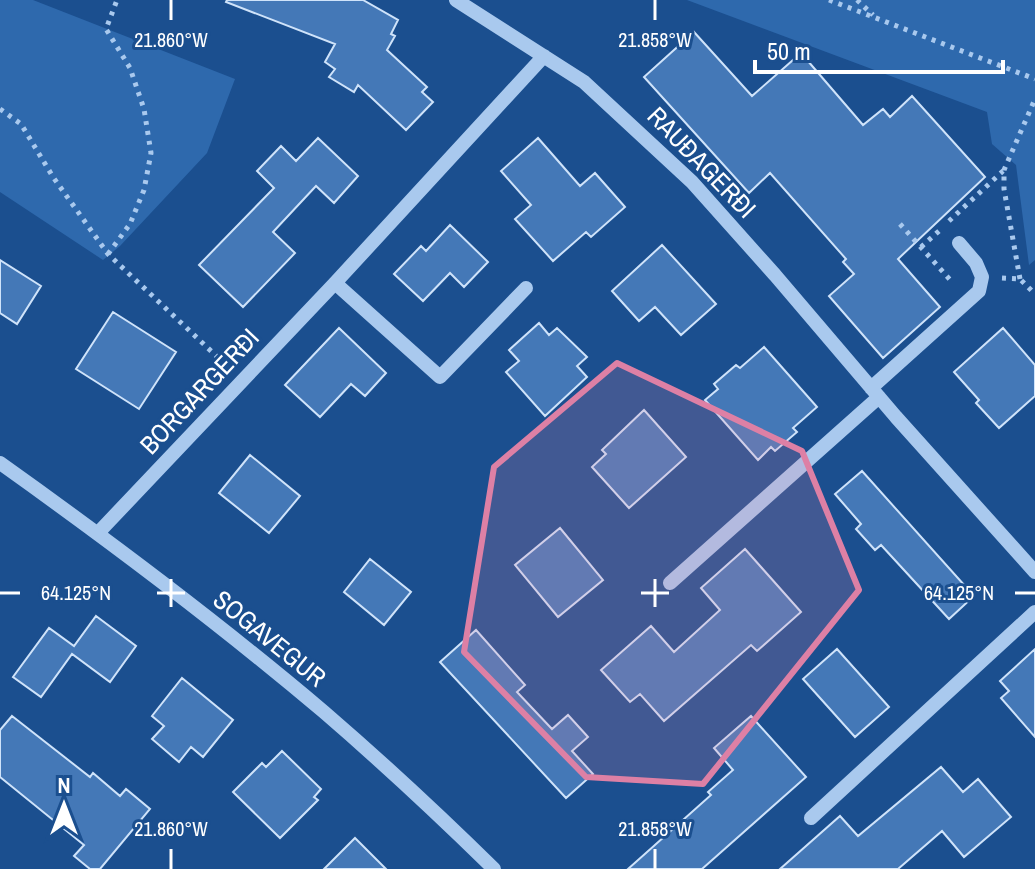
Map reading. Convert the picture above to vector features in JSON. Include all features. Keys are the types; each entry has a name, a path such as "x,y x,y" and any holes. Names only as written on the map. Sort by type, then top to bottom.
{"street":[{"name":"RAUÐAGERÐI","path":"456,0 584,82 692,182 1035,572"},
{"name":"BORGARGERÐI","path":"98,533 544,56"},
{"path":"670,583 979,291 982,277 976,263 959,243"},
{"path":"335,283 440,377 526,288"},
{"name":"SOGAVEGUR","path":"0,463 98,533 324,712 494,869"},
{"path":"811,818 1035,612"}],"path":[{"path":"108,254 130,224 144,190 151,153 144,109 130,68 106,29 117,0"},
{"path":"829,0 1035,79"},
{"path":"857,0 877,18"},
{"path":"921,247 1004,170 1035,99"},
{"path":"0,109 21,124 53,177 108,254 243,380"},
{"path":"1004,170 1004,189 1020,279 1035,294"},
{"path":"900,224 968,300"},
{"path":"982,277 1020,279"}],"highlighted area":[{"path":"617,363 802,451 859,590 703,784 586,777 464,652 494,467"}],"shaded area":[{"path":"0,0 33,0 235,79 207,153 120,246 103,260 0,192"},
{"path":"687,0 1035,0 1035,260 1029,265 1016,165 992,144 987,112"}],"building":[{"path":"227,0 363,0 398,20 391,34 395,36 387,50 427,87 422,92 433,102 406,130 358,85 354,92 329,77 335,69 325,62 335,44"},
{"path":"694,32 752,96 801,53 863,125 883,109 890,117 912,96 985,177 898,259 940,307 883,358 829,296 854,274 843,262 846,259 770,173 749,193 644,77"},
{"path":"318,138 358,176 334,203 316,186 273,232 295,253 243,307 199,265 274,188 257,171 281,146 296,161"},
{"path":"538,138 580,186 595,173 625,207 591,237 586,232 553,261 515,219 531,205 501,171"},
{"path":"450,225 488,262 464,287 450,273 423,301 394,274 421,246 426,251"},
{"path":"662,245 716,304 681,335 655,307 639,321 612,291"},
{"path":"0,260 41,286 17,324 0,313"},
{"path":"113,312 176,352 139,409 76,369"},
{"path":"539,323 549,335 557,328 587,357 577,366 587,377 545,416 506,372 519,361 509,350"},
{"path":"339,328 386,373 365,396 351,384 320,417 285,385"},
{"path":"1003,328 1035,365 1035,396 999,428 954,372"},
{"path":"764,347 817,407 793,428 797,432 775,451 771,447 758,460 705,400 718,389 714,384 736,365 740,368"},
{"path":"644,410 686,457 629,508 592,467 606,454 602,450"},
{"path":"250,455 300,496 269,533 219,493"},
{"path":"862,471 974,596 949,619 881,545 875,550 856,529 861,524 835,494"},
{"path":"560,528 603,580 558,617 515,565"},
{"path":"745,549 801,612 757,651 751,645 664,721 640,694 630,702 601,670 651,626 674,652 720,610 701,588"},
{"path":"370,559 411,592 384,625 344,592"},
{"path":"96,616 136,646 110,682 72,654 41,697 13,677 49,628 74,646"},
{"path":"476,630 525,685 517,692 552,729 568,715 588,737 572,751 593,774 566,798 440,662"},
{"path":"837,649 889,707 855,737 803,679"},
{"path":"1035,649 1035,737 1001,698 1009,691 1000,681"},
{"path":"182,678 233,720 203,757 191,747 179,762 152,739 164,726 152,716"},
{"path":"12,716 90,777 93,773 120,796 126,789 150,809 100,869 90,869 74,856 84,845 0,777 0,730"},
{"path":"751,716 806,777 702,869 628,869 711,795 708,792 733,770 714,748"},
{"path":"282,751 321,789 314,797 318,800 280,838 233,792 262,763 266,767"},
{"path":"941,767 963,792 978,779 1011,817 964,857 942,831 898,869 780,869 840,816 858,836"},
{"path":"355,838 386,869 324,869"}]}
